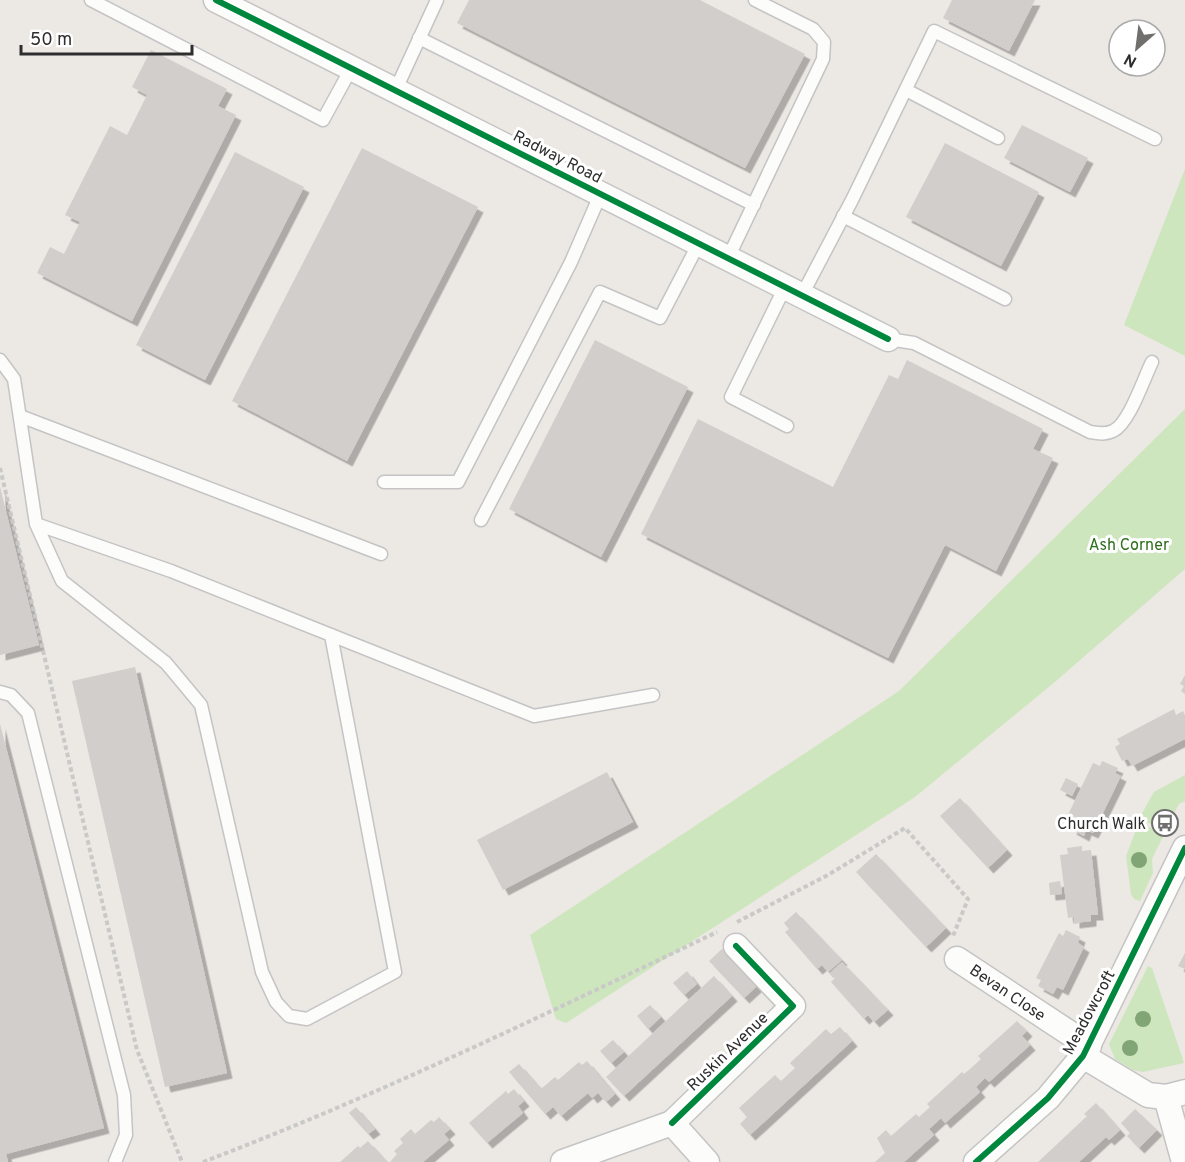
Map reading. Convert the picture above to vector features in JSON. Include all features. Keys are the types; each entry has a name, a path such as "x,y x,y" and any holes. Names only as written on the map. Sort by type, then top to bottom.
{"street":[{"name":"Radway Road","path":"216,0 888,339"},
{"name":"Meadowcroft","path":"976,1162 1048,1098 1086,1051 1185,848"},
{"name":"Ruskin Avenue","path":"563,1162 672,1123 793,1006 729,938"},
{"name":"Bevan Close","path":"957,959 1086,1051"},
{"path":"1086,1051 1148,1095 1176,1095 1184,1162"},
{"path":"672,1123 707,1162"}],"lane":[{"path":"91,0 323,120 352,67"},
{"path":"396,89 437,0"},
{"path":"728,258 823,59 824,42 813,29 755,0"},
{"path":"788,426 731,397 794,291 843,216 934,31 1155,139"},
{"path":"419,38 753,205"},
{"path":"906,90 998,138"},
{"path":"384,482 458,482 571,262 601,193"},
{"path":"843,216 1005,299"},
{"path":"481,520 600,292 660,318 699,243"},
{"path":"888,339 914,343 1090,432 1102,434 1114,430 1124,422 1152,362"},
{"path":"0,360 14,379 36,524 62,581 166,663 201,705 262,972 276,1002 289,1016 307,1019 395,972 331,635"},
{"path":"20,416 381,554"},
{"path":"36,524 171,571 534,716 653,695"},
{"path":"0,692 11,695 28,714 113,1050 128,1125 115,1162"}],"path":[{"path":"0,468 137,1050 182,1162"},
{"path":"203,1162 288,1130 729,938 905,828 968,899 947,949 957,959"}],"green space":[{"path":"1185,169 1185,356 1124,325"},
{"name":"Ash Corner","path":"1185,409 1185,569 1056,681 915,797 566,1023 556,1019 530,935 899,691"},
{"path":"1185,775 1185,801 1179,804 1174,813 1168,811 1160,828 1144,821 1141,815 1154,792"},
{"path":"1142,824 1164,834 1152,859 1153,873 1140,901 1134,899 1131,894 1126,856 1138,825"},
{"path":"1148,966 1152,968 1184,1063 1143,1072 1133,1070 1115,1059 1109,1044"}],"building":[{"path":"469,0 700,0 805,54 745,168 457,23"},
{"path":"952,0 1035,0 1009,51 943,18"},
{"path":"151,50 227,89 218,106 236,115 132,321 37,273 50,247 64,254 80,222 65,215 110,126 127,135 147,95 132,87"},
{"path":"1022,125 1088,158 1070,192 1004,158"},
{"path":"945,143 1039,192 1001,266 906,217"},
{"path":"362,148 478,207 347,461 232,401"},
{"path":"235,152 304,187 205,380 136,345"},
{"path":"595,340 688,387 601,557 509,509"},
{"path":"907,360 1043,429 1033,449 1053,458 996,571 945,545 888,658 641,534 698,419 833,487 889,375 898,379"},
{"path":"0,487 39,645 0,655"},
{"path":"135,667 227,1073 165,1087 72,681"},
{"path":"1185,675 1185,694 1181,691 1184,686 1180,684"},
{"path":"1174,709 1176,715 1183,711 1185,715 1185,739 1132,766 1128,759 1122,761 1115,747 1120,744 1117,739"},
{"path":"0,724 104,1128 6,1154 8,1162 0,1162"},
{"path":"1102,761 1118,768 1115,773 1121,776 1093,833 1086,830 1084,836 1071,829 1073,825 1065,821 1093,763 1100,766"},
{"path":"607,772 633,822 503,890 477,840"},
{"path":"1066,778 1078,784 1072,796 1060,790"},
{"path":"960,798 1007,850 988,868 940,816"},
{"path":"1082,846 1082,851 1091,850 1098,915 1091,915 1091,921 1074,923 1074,917 1068,918 1060,855 1068,854 1067,848"},
{"path":"876,854 946,928 926,947 856,872"},
{"path":"1060,881 1062,894 1050,895 1049,883"},
{"path":"796,912 842,960 828,972 822,965 817,969 785,932 789,929 784,923"},
{"path":"1066,930 1080,937 1078,943 1084,947 1063,990 1057,987 1053,994 1038,986 1041,980 1036,978 1059,933 1063,936"},
{"path":"722,949 757,986 744,998 709,961"},
{"path":"1185,953 1185,969 1178,966"},
{"path":"842,962 888,1010 874,1022 868,1015 864,1019 831,982 835,978 830,973"},
{"path":"687,971 697,984 684,995 673,983"},
{"path":"714,976 732,996 624,1096 606,1077"},
{"path":"650,1005 661,1017 648,1029 637,1016"},
{"path":"1017,1021 1027,1031 1022,1036 1030,1045 989,1082 985,1078 976,1087 980,1092 945,1123 941,1118 929,1129 934,1135 904,1162 875,1162 885,1153 877,1138 886,1130 891,1136 916,1114 919,1117 930,1107 927,1104 962,1072 964,1074 981,1059 978,1056"},
{"path":"840,1027 852,1041 750,1135 740,1124 747,1117 739,1108 775,1075 781,1081 795,1068 790,1063 826,1029 831,1034"},
{"path":"613,1040 624,1052 611,1063 600,1051"},
{"path":"587,1061 615,1094 606,1102 598,1093 592,1098 588,1093 561,1116 553,1107 545,1114 509,1072 519,1064 541,1089 555,1077 558,1080 579,1062 582,1065"},
{"path":"514,1089 524,1101 518,1106 523,1113 487,1143 469,1123 506,1091 508,1094"},
{"path":"1096,1103 1120,1130 1109,1140 1106,1137 1079,1162 1038,1162 1087,1116 1084,1114"},
{"path":"356,1107 375,1129 368,1134 349,1113"},
{"path":"1135,1109 1157,1130 1139,1148 1127,1136 1130,1133 1121,1123"},
{"path":"439,1117 450,1129 444,1134 449,1140 423,1162 390,1162 397,1154 394,1151 403,1143 400,1139 411,1129 415,1134 431,1120 434,1122"},
{"path":"368,1141 387,1162 340,1162 358,1146 360,1148"}],"cycle path":[{"path":"216,0 888,339"},
{"path":"976,1162 1048,1098 1083,1056 1185,848"},
{"path":"672,1123 793,1006 736,946"}],"place":[{"name":"Church Walk","path":"1165,823"}]}
